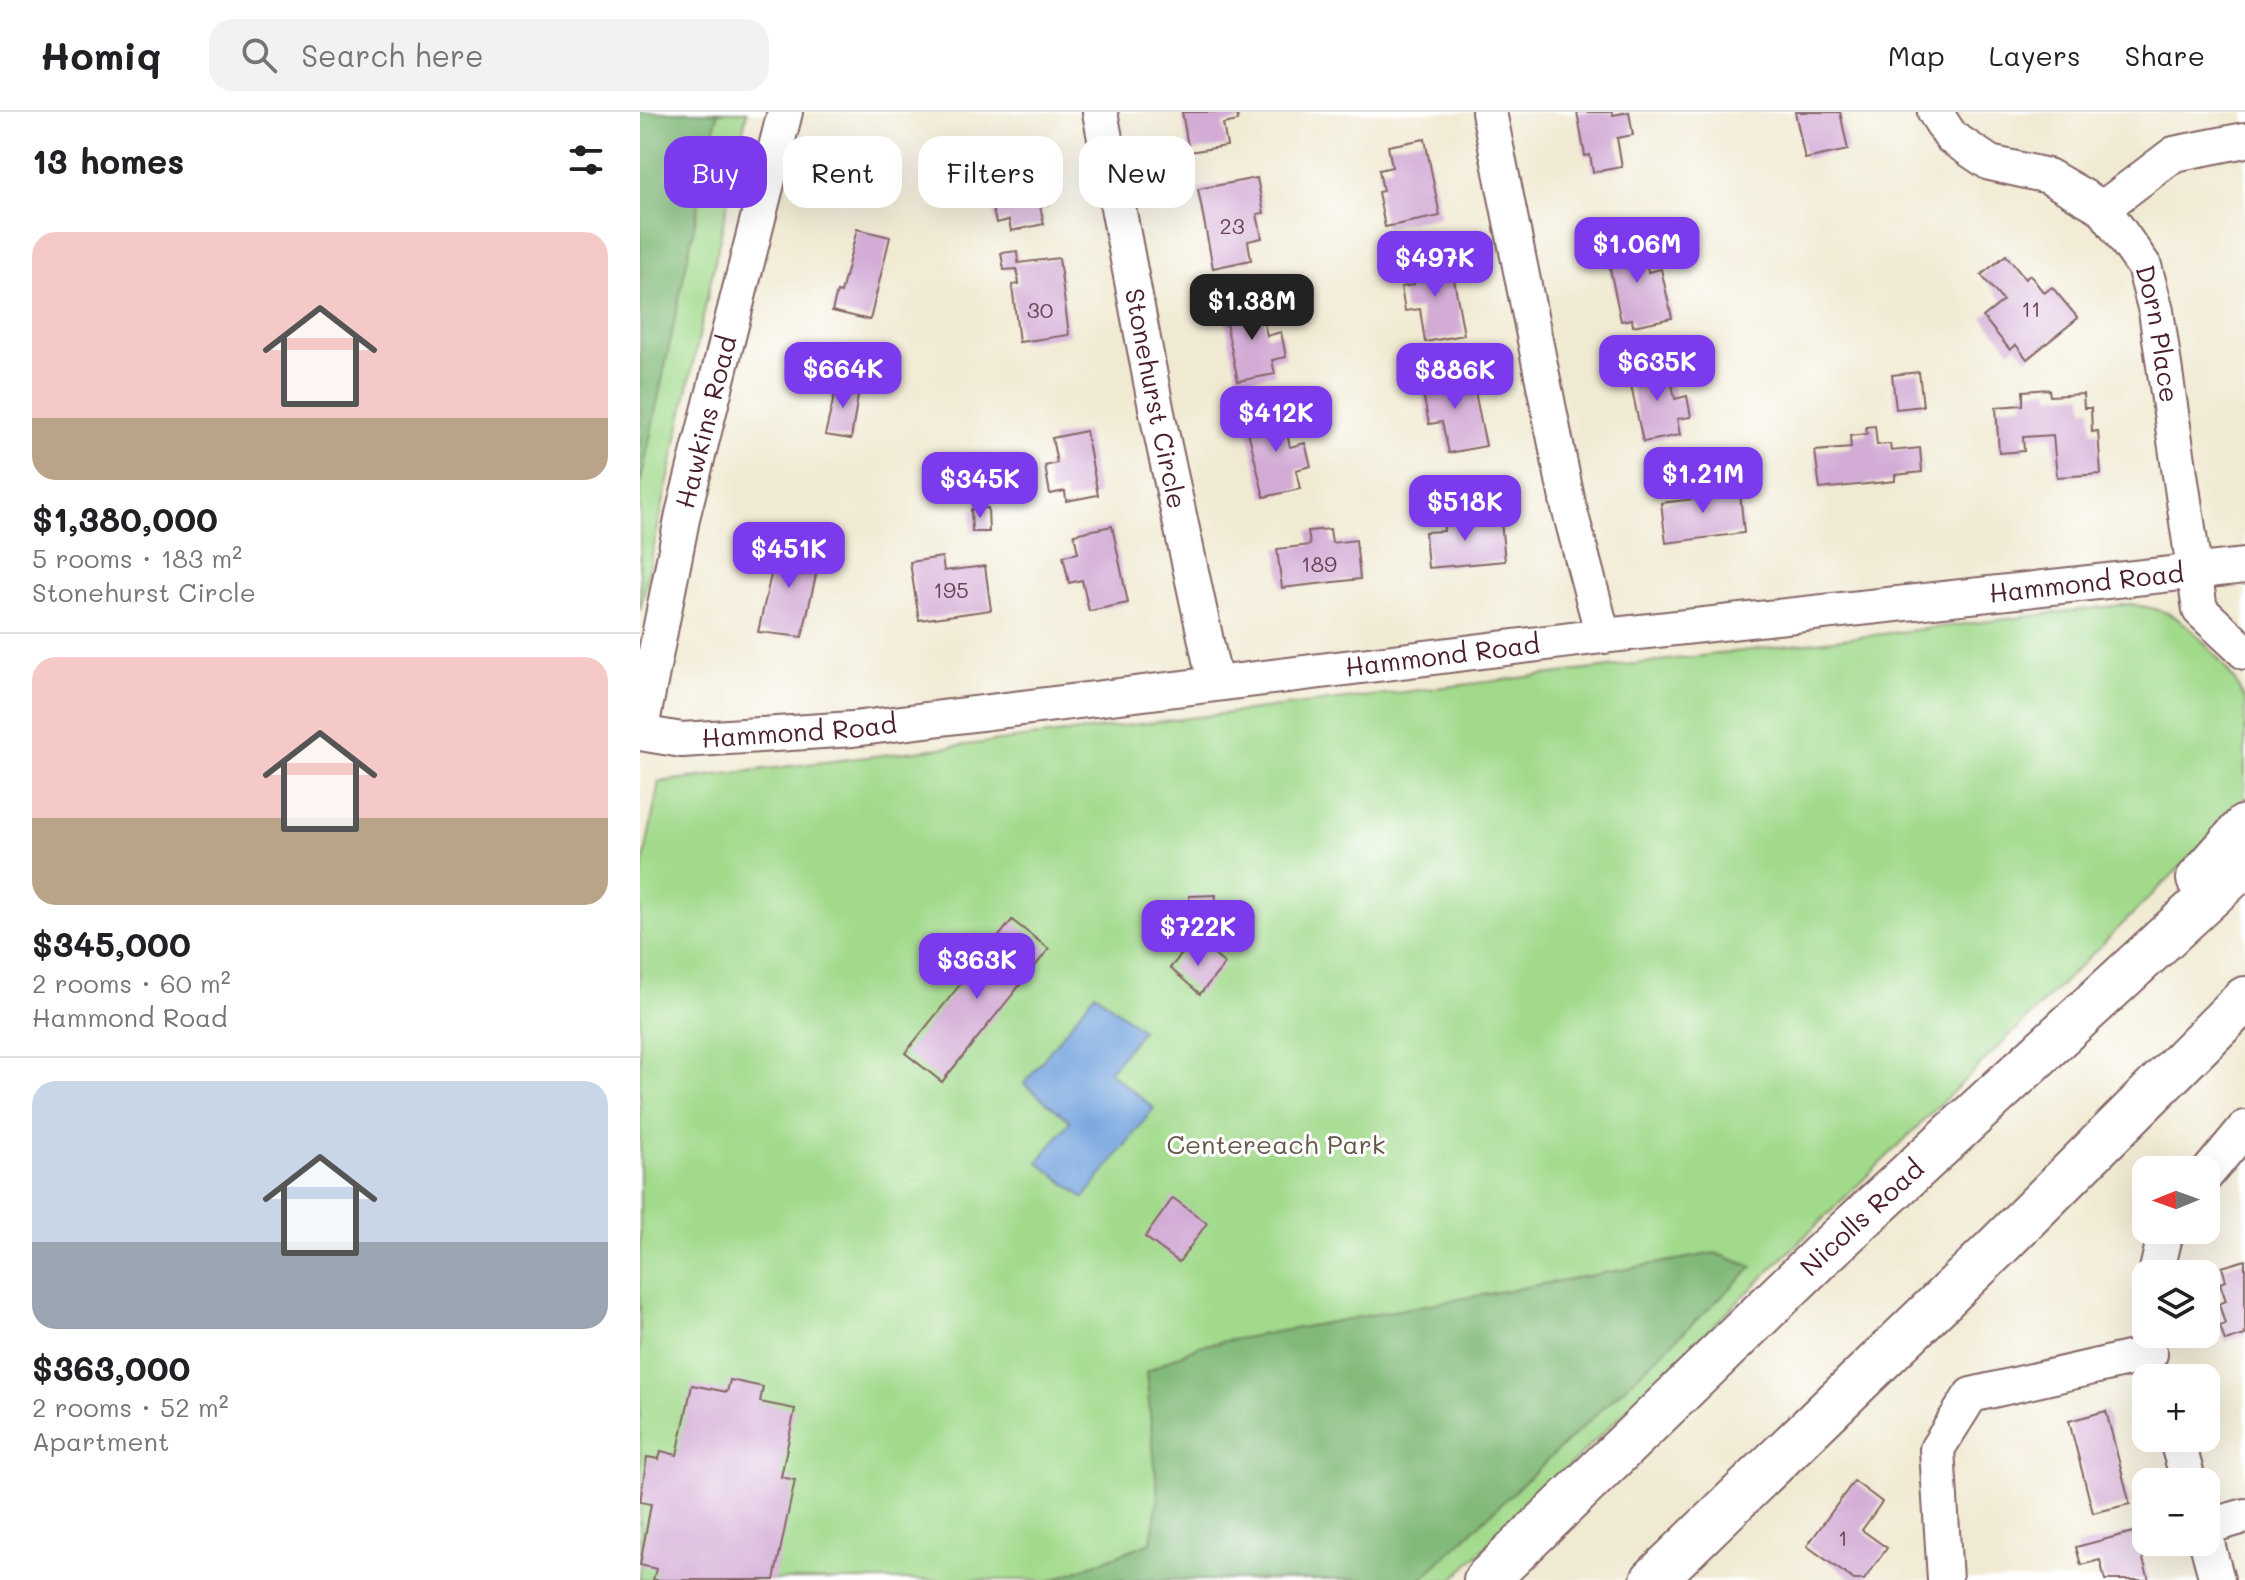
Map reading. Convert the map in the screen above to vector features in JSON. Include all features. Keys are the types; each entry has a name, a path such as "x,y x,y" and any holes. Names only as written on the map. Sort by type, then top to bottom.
{"highway":[{"path":"2142,959 2207,868 2245,827"},
{"name":"Nicolls Road","path":"1486,1580 1825,1252 2245,864"},
{"path":"1653,1580 1993,1251 2245,999"}],"street":[{"name":"Hawkins Road","path":"640,733 683,514 785,112"},
{"name":"Stonehurst Circle","path":"1100,112 1157,413 1215,683"},
{"path":"1489,112 1568,504 1603,636"},
{"name":"Dorn Place","path":"1935,112 1951,137 1990,163 2048,176 2103,208 2144,266 2156,311 2200,610 2245,652"},
{"path":"2103,208 2174,154 2245,140"},
{"name":"Hammond Road","path":"640,733 682,740 801,733 1603,636 2245,566"},
{"path":"2220,1158 2242,1130"},
{"path":"1945,1580 1937,1449 1971,1395 2153,1355"},
{"path":"2220,1523 2245,1516"},
{"path":"2210,1556 2217,1580"}],"green space":[{"path":"640,112 747,112 742,136 664,136 664,208 726,208 640,611"},
{"path":"640,112 718,112 713,136 664,136 664,208 698,208 640,486"},
{"name":"Centereach Park","path":"2130,604 2167,613 2188,627 2212,652 2240,691 2245,702 2245,803 1452,1580 640,1580 640,881 659,782"},
{"path":"1715,1253 1753,1267 1420,1580 1053,1580 1151,1542 1158,1498 1146,1372 1198,1346"}],"water":[{"path":"1095,993 1142,1030 1109,1072 1154,1108 1084,1198 1038,1162 1070,1121 1024,1084"}],"building":[{"path":"1182,112 1237,112 1238,121 1223,124 1227,146 1195,151 1195,136 1186,136"},
{"path":"1577,112 1612,112 1613,115 1629,112 1633,135 1617,138 1622,167 1593,172 1590,155 1585,156"},
{"path":"1795,112 1840,112 1848,150 1805,159"},
{"path":"1425,139 1440,216 1385,227 1378,192 1383,191 1379,170 1392,167 1388,146"},
{"path":"1257,178 1264,213 1257,214 1262,238 1248,241 1251,260 1213,268 1198,189"},
{"path":"992,208 1040,208 1044,224 1011,231 1009,220 996,223"},
{"path":"857,229 890,237 870,320 832,311 837,292 841,293"},
{"path":"1641,238 1648,272 1661,269 1672,318 1633,326 1632,319 1621,321 1605,246"},
{"path":"1017,251 1018,263 1059,258 1069,335 1019,342 1012,285 1019,284 1017,269 1004,270 1001,253"},
{"path":"2006,255 2025,279 2030,275 2044,293 2052,287 2078,318 2027,359 2016,345 2010,350 1983,317 2003,301 1981,275"},
{"path":"1450,257 1464,335 1425,342 1420,309 1405,311 1401,287 1414,285 1410,264"},
{"path":"1259,301 1267,336 1281,332 1286,357 1272,360 1275,374 1238,381 1223,309"},
{"path":"1668,363 1675,399 1687,396 1691,417 1677,419 1680,435 1643,442 1628,371"},
{"path":"1471,372 1486,446 1449,453 1442,422 1429,424 1421,383"},
{"path":"1919,372 1923,406 1896,409 1892,375"},
{"path":"838,380 860,384 851,439 825,435"},
{"path":"2049,389 2050,396 2083,394 2084,408 2091,408 2092,432 2098,431 2101,474 2057,477 2053,435 2023,437 2024,451 1999,453 1996,407 2023,405 2023,391"},
{"path":"1282,410 1290,447 1305,443 1311,466 1296,470 1300,489 1264,497 1245,419"},
{"path":"1875,426 1877,445 1890,444 1891,451 1920,448 1922,472 1895,475 1895,481 1820,489 1815,451 1851,448 1850,436 1867,434 1866,427"},
{"path":"1086,431 1098,495 1066,501 1065,491 1050,494 1045,466 1057,463 1052,438"},
{"path":"1716,482 1718,496 1740,493 1744,533 1666,543 1661,503 1695,499 1693,485"},
{"path":"988,508 989,532 972,532 971,509"},
{"path":"1475,513 1476,524 1501,522 1505,561 1428,568 1425,532 1444,531 1443,516"},
{"path":"1112,526 1128,603 1089,611 1082,580 1069,583 1063,556 1078,553 1074,534"},
{"path":"1330,529 1332,543 1356,540 1360,579 1282,588 1277,549 1310,545 1308,531"},
{"path":"773,543 821,553 802,637 758,632 773,566 767,566"},
{"path":"942,557 944,571 985,566 991,610 919,620 910,562"},
{"path":"1216,895 1215,910 1189,910 1189,896"},
{"path":"1012,920 1049,949 942,1082 905,1053"},
{"path":"1204,946 1225,964 1200,994 1170,968 1186,949 1195,956"},
{"path":"1173,1198 1207,1223 1179,1262 1145,1237"},
{"path":"2245,1260 2245,1335 2225,1341 2220,1326 2225,1324 2220,1304 2226,1301 2220,1283 2226,1281 2222,1267"},
{"path":"730,1380 763,1387 760,1402 795,1409 781,1477 795,1480 774,1580 653,1580 656,1569 640,1565 651,1504 640,1502 647,1457 659,1459 661,1451 677,1455 692,1385 727,1392"},
{"path":"2106,1411 2130,1504 2093,1513 2069,1421"},
{"path":"1854,1481 1882,1502 1862,1530 1887,1548 1864,1580 1854,1580 1807,1546"},
{"path":"2132,1532 2132,1556 2142,1556 2149,1580 2105,1580 2100,1560 2081,1565 2076,1547"}]}
